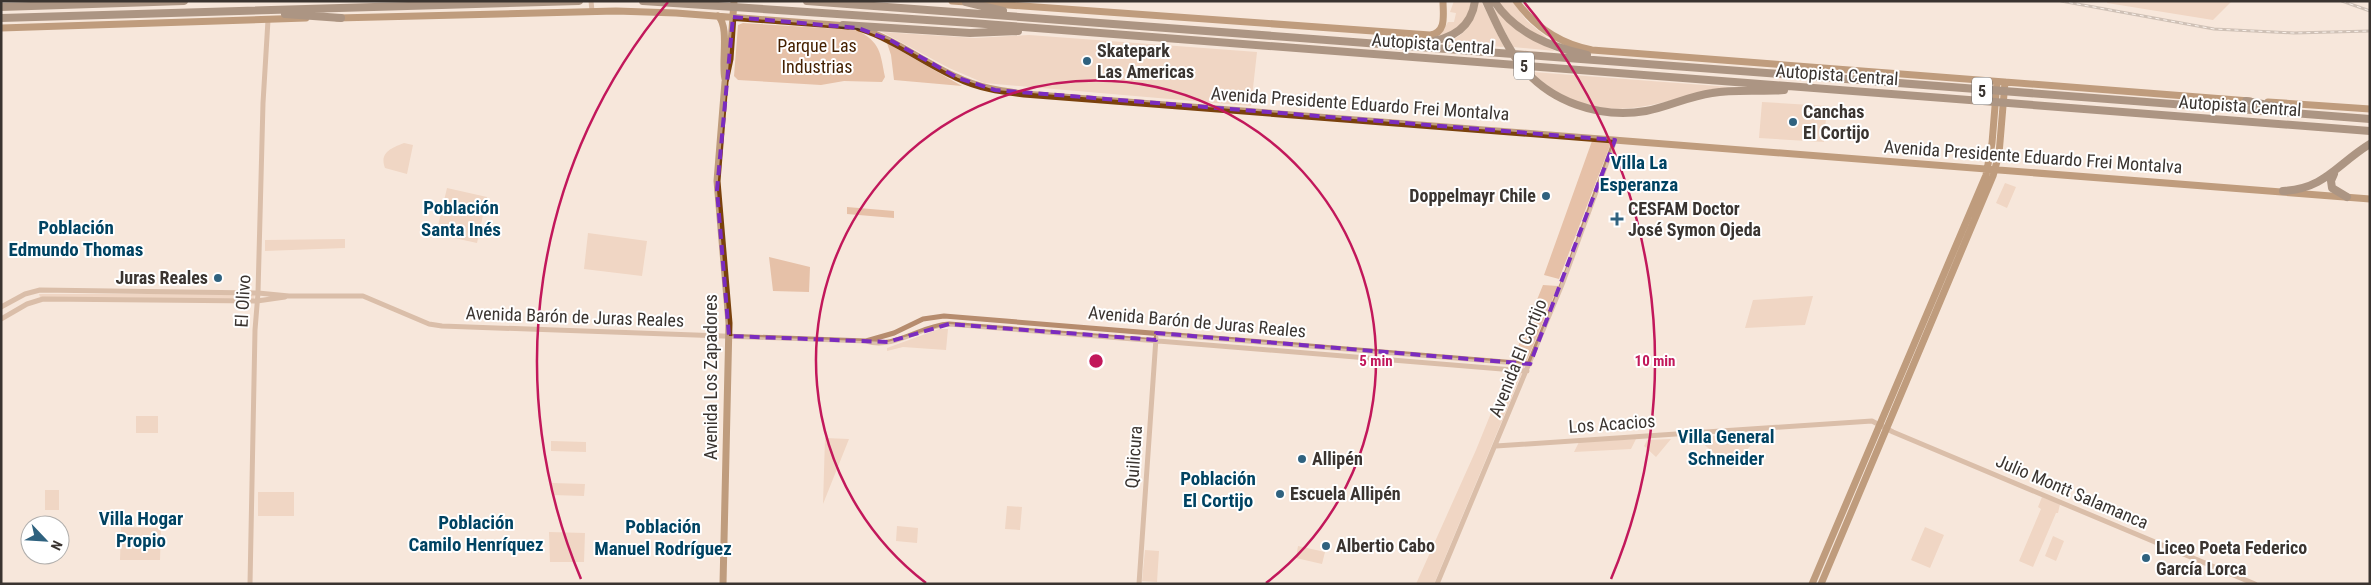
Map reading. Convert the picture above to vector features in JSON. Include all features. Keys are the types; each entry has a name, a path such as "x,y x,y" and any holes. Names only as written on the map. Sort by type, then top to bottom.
{"highway":[{"path":"1,7 184,1"},
{"path":"1,18 579,1"},
{"name":"Autopista Central","path":"643,1 2370,130"},
{"name":"Autopista Central","path":"806,1 1397,44 2160,105 2370,119"},
{"path":"1397,44 1436,41 1453,36 1468,22 1475,1"},
{"path":"1486,1 1507,44 1532,77 1547,90 1571,103 1588,108 1614,113 1646,111 1710,93 1804,88"},
{"path":"1494,1 1515,24 1543,42 1570,51 1616,61"},
{"path":"966,2 1032,17"},
{"path":"244,11 341,18"},
{"path":"843,25 970,33 1048,30"},
{"path":"2246,101 2327,116"},
{"path":"2283,191 2312,186 2335,172 2370,144"},
{"path":"2335,172 2331,181 2332,188 2347,197"}],"main road":[{"name":"Avenida Los Zapadores","path":"723,584 729,314 717,190 725,82 730,59 734,1"},
{"path":"952,1 1430,35 1438,34 1442,29 1444,1"},
{"path":"1516,1 1544,30 1565,42 1592,50 2001,84 2370,109"},
{"name":"Avenida Presidente Eduardo Frei Montalva","path":"1,28 341,18 592,6 718,16 733,15 843,25 876,34 954,76 995,90 1044,96 2370,199"},
{"name":"Avenida Los Zapadores","path":"718,16 724,26 722,66 725,82"},
{"path":"1992,169 1995,112 2001,84"},
{"path":"1812,584 1883,426 1992,169 2002,116 2001,84"},
{"path":"1821,584 1883,426"}],"street":[{"name":"El Olivo","path":"250,584 263,103 268,20"},
{"name":"Avenida El Cortijo","path":"1438,584 1564,282 1615,140"},
{"name":"Avenida Barón de Juras Reales","path":"1,307 35,290 258,293 289,296"},
{"path":"35,290 40,300"},
{"name":"Avenida Barón de Juras Reales","path":"1,319 27,304 40,300 257,301 289,296 347,294 367,296 422,321 436,325 866,341 875,343 888,342 932,326 949,324 1527,371"},
{"name":"Avenida Barón de Juras Reales","path":"866,341 894,333 922,319 937,316 1530,364"},
{"name":"Quilicura","path":"1139,584 1156,333"},
{"name":"Los Acacios","path":"1496,446 1870,420 1883,426"},
{"name":"Julio Montt Salamanca","path":"1883,426 2255,584"}],"highlighted area":[{"path":"733,17 858,28 892,41 958,78 995,90 1615,140 1530,364 1156,333 1156,340 949,324 888,342 729,336 717,190"}],"green space":[{"path":"1454,1 1471,1 1468,15 1460,25 1438,38 1448,22 1454,22 1456,13 1450,12"},
{"path":"1478,1 1481,1 1504,47 1448,43 1469,26 1475,14"},
{"path":"1498,1 1512,1 1527,21 1546,37 1544,41 1509,16"},
{"path":"2107,1 2232,1 2213,20 2107,3"},
{"path":"1492,7 1520,33 1555,51 1513,47"},
{"name":"Parque Las Industrias","path":"743,23 857,30 871,39 878,49 885,77 882,82 844,81 821,85 738,80 734,76 738,25"},
{"path":"882,32 975,38 1029,35 1257,52 1251,106 984,83 949,68"},
{"path":"887,43 962,86 894,80 891,55"},
{"path":"1533,72 1730,87 1649,106 1608,108 1588,105 1566,97 1540,80"},
{"name":"Canchas El Cortijo","path":"1762,102 1827,106 1824,142 1759,138"},
{"path":"1592,141 1611,143 1559,279 1544,275"},
{"path":"404,143 413,145 407,174 385,168 385,154"},
{"path":"2005,183 2016,187 2007,208 1996,203"},
{"path":"447,188 487,197 477,243 436,234"},
{"path":"847,207 894,211 894,218 847,214"},
{"path":"588,233 647,241 642,276 584,269"},
{"path":"345,239 345,248 265,251 265,240"},
{"path":"769,257 810,267 809,292 773,291"},
{"path":"1543,285 1558,286 1434,584 1416,584 1476,450"},
{"path":"39,294 255,294 254,299 40,297"},
{"path":"1813,296 1805,325 1745,328 1753,300"},
{"path":"939,329 948,329 946,350 903,347 887,351 887,348"},
{"path":"136,416 158,416 158,433 136,433"},
{"path":"1759,433 1732,468 1695,437"},
{"path":"825,438 849,439 823,504"},
{"path":"1636,439 1631,449 1574,452 1579,442"},
{"path":"1671,439 1656,457 1644,446 1647,440"},
{"path":"551,441 586,442 586,452 551,451"},
{"path":"552,483 585,484 584,496 552,495"},
{"path":"45,490 59,490 59,510 45,510"},
{"path":"258,492 294,492 294,516 258,516"},
{"path":"2042,497 2060,504 2058,513 2056,513 2033,567 2019,561 2041,509 2038,507"},
{"path":"1007,506 1022,507 1020,530 1005,529"},
{"path":"897,526 918,528 917,543 896,541"},
{"path":"121,527 161,528 160,560 120,560"},
{"path":"1925,527 1944,535 1930,568 1911,560"},
{"path":"549,532 585,533 584,562 550,562"},
{"path":"2053,536 2064,541 2056,561 2045,556"},
{"path":"1298,546 1325,552 1322,564 1296,558"},
{"path":"1145,550 1159,551 1157,582 1142,581"}],"railway":[{"path":"2061,1 2214,29 2294,33 2370,31"},
{"path":"2342,1 2370,11"}],"place":[{"name":"Skatepark Las Americas","path":"1087,61"},
{"name":"Canchas El Cortijo","path":"1793,122"},
{"name":"Doppelmayr Chile","path":"1546,196"},
{"name":"CESFAM Doctor José Symon Ojeda","path":"1617,219"},
{"name":"Juras Reales","path":"218,278"},
{"name":"Allipén","path":"1302,459"},
{"name":"Escuela Allipén","path":"1280,494"},
{"name":"Albertio Cabo","path":"1326,546"},
{"name":"Liceo Poeta Federico García Lorca","path":"2146,558"}],"district":[{"name":"Villa La Esperanza","path":"1639,173"},
{"name":"Población Santa Inés","path":"461,218"},
{"name":"Población Edmundo Thomas","path":"76,238"},
{"name":"Villa General Schneider","path":"1726,447"},
{"name":"Población El Cortijo","path":"1218,489"},
{"name":"Villa Hogar Propio","path":"141,529"},
{"name":"Población Camilo Henríquez","path":"476,533"},
{"name":"Población Manuel Rodríguez","path":"663,537"}]}
